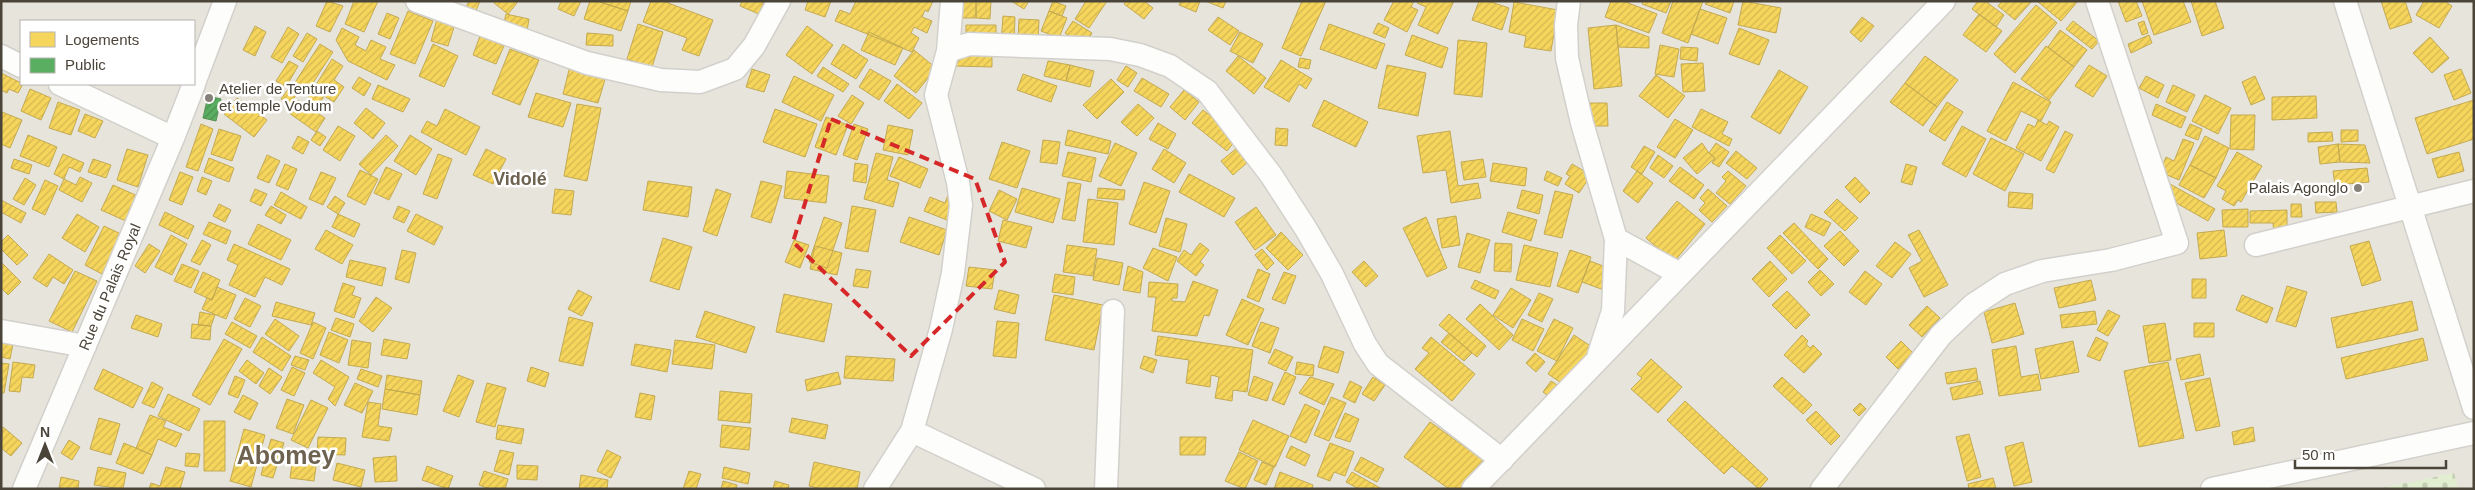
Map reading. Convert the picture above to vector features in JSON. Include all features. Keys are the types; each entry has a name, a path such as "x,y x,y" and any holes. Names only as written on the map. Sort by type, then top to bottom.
{"street":[{"name":"Rue du Palais Royal","path":"195,81 225,1"},
{"path":"417,1 587,63 661,80 700,82 735,69 754,46 779,1"},
{"path":"875,489 912,431 948,299 961,205 958,182 936,95 948,51 952,1"},
{"path":"1569,1 1566,25 1566,58 1582,123 1616,239 1613,311 1598,358"},
{"path":"1473,489 1944,1"},
{"path":"1822,489 1941,335 1973,305 2005,284 2042,271 2111,260 2177,243 2097,1"},
{"path":"2345,1 2412,206 2474,408"},
{"path":"948,51 969,44 1110,49 1140,55 1170,66 1207,91 1271,175 1306,229 1332,274 1365,344 1378,364 1502,460"},
{"path":"1,56 20,66"},
{"path":"62,85 173,138"},
{"name":"Rue du Palais Royal","path":"24,489 173,138 194,85"},
{"path":"2256,245 2474,191"},
{"path":"1616,239 1680,274"},
{"path":"1106,489 1113,311"},
{"path":"1,331 85,346"},
{"path":"912,431 1034,489"},
{"path":"2212,489 2474,433"}],"highlighted area":[{"path":"831,119 975,179 1005,262 911,356 793,242"}],"shaded area":[{"path":"1,1 2474,1 2474,489 1,489"}],"green space":[{"path":"2454,473 2458,489 2378,489"}],"building: Logements":[{"path":"327,1 343,6 330,32 316,26"},
{"path":"354,1 378,1 364,32 345,24"},
{"path":"469,1 480,1 475,13 465,10"},
{"path":"495,1 515,1 517,3 508,14 494,3"},
{"path":"561,1 581,1 574,16 558,9"},
{"path":"590,1 597,1 628,11 621,31 584,19"},
{"path":"597,1 631,1 628,11"},
{"path":"651,1 663,1 713,20 699,56 682,50 687,38 643,22"},
{"path":"742,1 764,1 759,14 740,6"},
{"path":"808,1 831,1 825,17 805,10"},
{"path":"856,1 933,1 928,12 925,10 922,17 932,21 927,33 914,27 911,33 919,38 912,52 835,21 840,10 850,14"},
{"path":"959,1 976,1 976,18 959,18"},
{"path":"976,1 991,1 990,19 976,18"},
{"path":"1011,1 1029,1 1024,9"},
{"path":"1053,1 1066,6 1062,16 1049,11"},
{"path":"1086,1 1107,1 1089,28 1075,19"},
{"path":"1126,1 1144,1 1153,8 1144,19 1124,4"},
{"path":"1181,1 1200,1 1196,12 1179,5"},
{"path":"1205,1 1226,1 1223,8"},
{"path":"1302,1 1326,1 1301,56 1282,48"},
{"path":"1394,1 1414,1 1411,7 1418,10 1407,32 1384,20"},
{"path":"1418,1 1454,1 1438,34 1418,25 1426,7 1417,3"},
{"path":"1479,1 1488,1 1509,8 1502,30 1472,20"},
{"path":"1611,1 1623,1 1657,14 1649,33 1605,17"},
{"path":"1643,1 1671,1 1666,13 1642,4"},
{"path":"1673,1 1703,1 1688,43 1662,33"},
{"path":"1707,1 1734,1 1730,13 1705,4"},
{"path":"1743,1 1781,8 1776,33 1738,25"},
{"path":"1978,1 1985,1 2004,15 1996,27 1972,9"},
{"path":"2002,1 2032,1 2015,20 1998,6"},
{"path":"2037,1 2078,1 2061,21"},
{"path":"2118,1 2136,1 2142,16 2126,22"},
{"path":"2142,1 2183,1 2191,22 2154,35"},
{"path":"2191,1 2215,1 2224,28 2202,36"},
{"path":"2381,1 2405,1 2412,22 2390,29"},
{"path":"2424,1 2444,1 2452,6 2439,28 2416,15"},
{"path":"1514,2 1558,10 1551,51 1524,47 1526,36 1509,32"},
{"path":"2036,5 2057,23 2015,73 1994,54"},
{"path":"1700,9 1727,18 1718,44 1691,34"},
{"path":"408,11 433,21 415,64 390,54"},
{"path":"1049,11 1067,18 1059,38 1041,31"},
{"path":"387,13 399,18 390,39 378,34"},
{"path":"506,14 529,19 527,31 503,26"},
{"path":"1979,14 2002,31 1986,52 1963,35"},
{"path":"1003,16 1015,17 1014,44 1001,43"},
{"path":"1218,17 1239,31 1230,45 1208,30"},
{"path":"1862,17 1874,26 1861,42 1850,32"},
{"path":"437,19 455,24 448,46 431,41"},
{"path":"1019,19 1039,20 1038,40 1018,39"},
{"path":"1073,21 1092,33 1084,46 1065,33"},
{"path":"2073,21 2099,41 2092,49 2066,29"},
{"path":"2144,21 2148,33 2142,35 2138,23"},
{"path":"1378,23 1389,28 1385,38 1373,33"},
{"path":"638,24 663,32 652,67 627,59"},
{"path":"1329,24 1385,44 1376,69 1320,49"},
{"path":"966,25 996,25 996,42 966,42"},
{"path":"1616,25 1622,86 1594,89 1588,28"},
{"path":"1616,25 1649,37 1649,48 1618,47"},
{"path":"255,26 266,32 255,56 243,50"},
{"path":"807,26 833,45 812,74 786,55"},
{"path":"288,27 299,34 282,63 271,57"},
{"path":"342,28 359,37 355,45 366,51 371,40 386,47 380,59 395,65 387,80 348,61 336,40"},
{"path":"1739,28 1769,40 1759,65 1729,54"},
{"path":"2060,30 2087,50 2074,67 2048,47"},
{"path":"869,32 903,48 895,65 861,50"},
{"path":"1240,32 1263,44 1253,63 1230,51"},
{"path":"307,33 317,39 303,62 293,56"},
{"path":"587,33 613,35 613,46 586,45"},
{"path":"1412,35 1448,48 1442,68 1405,55"},
{"path":"2149,35 2152,43 2131,53 2128,44"},
{"path":"480,36 504,46 496,64 473,55"},
{"path":"2430,37 2449,58 2432,73 2413,53"},
{"path":"1458,40 1487,43 1482,97 1454,94"},
{"path":"320,44 333,52 307,92 294,84"},
{"path":"433,44 458,56 444,87 419,76"},
{"path":"843,44 868,60 856,79 831,64"},
{"path":"1660,45 1679,49 1674,77 1655,74"},
{"path":"2046,46 2074,67 2049,100 2021,79"},
{"path":"1681,47 1698,48 1697,61 1680,59"},
{"path":"992,48 992,67 955,66 955,53"},
{"path":"510,49 539,60 520,105 492,94"},
{"path":"914,50 936,68 916,93 894,76"},
{"path":"1238,56 1266,78 1254,94 1226,71"},
{"path":"1925,56 1958,80 1937,107 1905,83"},
{"path":"1300,58 1311,60 1309,69 1298,67"},
{"path":"332,59 343,66 334,80 344,87 334,102 324,96 317,108 306,101"},
{"path":"1281,60 1312,79 1306,89 1299,84 1289,102 1264,87"},
{"path":"289,61 298,66 286,87 276,81"},
{"path":"1048,61 1070,65 1066,81 1044,76"},
{"path":"1703,63 1705,91 1683,92 1681,64"},
{"path":"1070,65 1094,71 1090,87 1066,81"},
{"path":"1387,65 1426,73 1418,116 1378,108"},
{"path":"2089,65 2107,76 2093,97 2075,86"},
{"path":"570,66 606,76 598,103 563,94"},
{"path":"1126,66 1137,73 1128,87 1117,80"},
{"path":"823,67 849,84 843,92 817,76"},
{"path":"752,69 770,75 764,92 746,87"},
{"path":"870,69 891,81 879,100 859,87"},
{"path":"2461,69 2471,93 2454,100 2444,75"},
{"path":"1779,70 1808,87 1780,134 1751,117"},
{"path":"1,73 22,85 18,93 9,89 7,93 1,90"},
{"path":"1023,74 1057,86 1051,102 1017,90"},
{"path":"1656,75 1685,96 1668,118 1639,96"},
{"path":"794,76 834,95 821,121 782,102"},
{"path":"2146,76 2164,85 2158,98 2139,88"},
{"path":"2255,76 2265,99 2251,105 2242,82"},
{"path":"359,77 371,84 364,96 352,88"},
{"path":"1142,78 1169,94 1161,107 1134,91"},
{"path":"1111,79 1124,92 1097,119 1083,105"},
{"path":"2013,82 2051,102 2041,121 2021,111 2006,141 1987,131"},
{"path":"1905,83 1937,107 1923,126 1890,102"},
{"path":"292,84 300,90 289,105 281,99"},
{"path":"897,84 922,103 909,119 884,101"},
{"path":"378,85 410,99 403,112 372,99"},
{"path":"2173,85 2195,95 2187,112 2166,102"},
{"path":"30,89 51,98 41,120 21,111"},
{"path":"1184,90 1199,102 1185,120 1170,107"},
{"path":"536,93 571,103 563,127 528,117"},
{"path":"852,95 864,103 851,124 838,116"},
{"path":"2205,95 2231,108 2218,134 2192,121"},
{"path":"2316,96 2317,118 2272,120 2272,97"},
{"path":"237,98 267,120 254,137 224,114"},
{"path":"298,100 325,118 316,132 289,113"},
{"path":"1324,100 1368,122 1356,147 1312,126"},
{"path":"2474,100 2474,139 2427,154 2415,118"},
{"path":"58,102 80,110 71,135 49,128"},
{"path":"1947,102 1963,112 1945,141 1929,131"},
{"path":"1590,103 1607,103 1608,126 1591,126"},
{"path":"577,104 601,108 587,181 564,176"},
{"path":"1138,104 1154,118 1137,136 1121,122"},
{"path":"2156,104 2186,117 2181,128 2152,115"},
{"path":"366,108 385,123 373,139 354,123"},
{"path":"445,109 480,127 466,155 421,132 427,121 437,126"},
{"path":"775,109 817,124 805,157 763,142"},
{"path":"1701,109 1728,122 1722,134 1732,139 1729,146 1692,127"},
{"path":"1203,110 1238,137 1227,151 1192,123"},
{"path":"2,112 22,120 10,148 1,144"},
{"path":"85,114 103,121 95,138 78,131"},
{"path":"2231,115 2255,115 2254,150 2230,149"},
{"path":"826,117 848,125 836,155 815,147"},
{"path":"1675,119 1693,130 1675,158 1657,147"},
{"path":"2038,120 2047,125 2049,121 2059,127 2041,161 2016,148 2028,124 2035,127"},
{"path":"1158,123 1176,134 1168,149 1149,139"},
{"path":"201,124 213,129 198,171 186,167"},
{"path":"854,124 868,129 857,160 843,155"},
{"path":"2190,124 2202,129 2198,140 2185,135"},
{"path":"888,125 913,130 908,155 883,150"},
{"path":"338,126 355,136 340,161 323,150"},
{"path":"1962,126 1986,139 1966,177 1942,164"},
{"path":"1276,128 1288,129 1287,146 1275,145"},
{"path":"219,129 241,136 232,161 211,154"},
{"path":"1068,130 1111,141 1108,154 1065,145"},
{"path":"2341,130 2358,130 2358,141 2341,142"},
{"path":"317,131 326,137 320,146 311,140"},
{"path":"1450,131 1458,186 1478,183 1481,198 1451,203 1446,170 1423,173 1417,136"},
{"path":"2065,131 2073,135 2054,173 2046,169"},
{"path":"2332,132 2333,141 2308,142 2308,133"},
{"path":"28,135 57,147 49,167 20,156"},
{"path":"386,135 398,146 371,175 359,164"},
{"path":"410,135 432,149 416,175 394,161"},
{"path":"298,136 309,142 303,154 292,148"},
{"path":"2205,136 2229,148 2216,178 2190,165"},
{"path":"1991,138 2024,154 2005,191 1973,174"},
{"path":"2183,139 2194,143 2179,180 2160,172 2166,157 2174,161"},
{"path":"1043,140 1060,142 1057,164 1040,162"},
{"path":"1002,142 1030,151 1017,188 989,179"},
{"path":"1115,143 1137,153 1121,186 1099,176"},
{"path":"1702,143 1715,158 1697,174 1683,158"},
{"path":"1716,143 1729,152 1719,167 1712,163 1715,158 1709,153"},
{"path":"2338,144 2365,145 2370,163 2340,162"},
{"path":"2338,144 2340,162 2320,164 2318,147"},
{"path":"1644,146 1655,152 1642,174 1631,167"},
{"path":"1237,148 1249,161 1233,175 1221,161"},
{"path":"127,149 148,155 138,187 117,180"},
{"path":"486,149 506,159 493,184 473,175"},
{"path":"1164,149 1186,163 1174,183 1152,169"},
{"path":"1736,151 1757,168 1747,179 1726,163"},
{"path":"1068,152 1096,158 1091,182 1062,176"},
{"path":"2237,152 2262,166 2241,202 2238,200 2234,206 2222,199 2226,191 2217,186"},
{"path":"2459,152 2464,171 2438,178 2432,159"},
{"path":"876,153 893,157 887,180 899,183 893,207 864,199"},
{"path":"63,154 84,163 80,172 69,167 64,179 54,174"},
{"path":"438,154 452,159 437,199 423,194"},
{"path":"267,155 280,161 269,183 257,178"},
{"path":"1658,155 1673,166 1664,178 1650,168"},
{"path":"899,157 928,169 920,188 890,176"},
{"path":"209,158 234,168 229,182 204,172"},
{"path":"14,159 32,165 29,174 11,168"},
{"path":"93,159 111,165 106,178 88,172"},
{"path":"1483,159 1486,177 1464,180 1461,162"},
{"path":"855,163 868,165 866,183 853,181"},
{"path":"1493,163 1527,168 1525,186 1490,181"},
{"path":"285,164 297,169 288,190 276,185"},
{"path":"1572,164 1591,175 1579,193 1565,184 1570,176 1566,174"},
{"path":"1906,164 1917,167 1912,185 1901,182"},
{"path":"2190,165 2216,178 2204,198 2179,185"},
{"path":"386,167 402,174 389,200 374,193"},
{"path":"1680,167 1704,185 1694,199 1669,181"},
{"path":"2367,168 2369,182 2335,185 2333,171"},
{"path":"360,170 378,179 365,205 347,196"},
{"path":"787,171 829,176 826,203 784,198"},
{"path":"1547,171 1562,178 1558,186 1544,180"},
{"path":"1637,171 1653,183 1638,203 1623,191"},
{"path":"1728,171 1746,186 1730,204 1716,193 1726,181 1722,177"},
{"path":"180,172 193,177 182,205 169,200"},
{"path":"321,172 336,178 323,205 309,199"},
{"path":"1189,174 1235,198 1224,217 1179,192"},
{"path":"80,177 92,183 82,202 59,190 64,179 76,185"},
{"path":"202,177 212,181 206,195 197,191"},
{"path":"1855,177 1870,193 1860,203 1845,187"},
{"path":"25,178 36,185 24,205 13,199"},
{"path":"45,180 58,186 45,215 32,209"},
{"path":"648,181 692,187 688,217 643,210"},
{"path":"761,181 782,186 771,223 751,217"},
{"path":"1068,182 1081,184 1075,221 1062,219"},
{"path":"1144,182 1170,191 1156,233 1129,224"},
{"path":"2170,184 2215,209 2208,221 2164,196"},
{"path":"113,185 140,197 128,222 101,210"},
{"path":"1022,188 1060,199 1053,223 1015,212"},
{"path":"1098,188 1125,190 1124,200 1097,198"},
{"path":"255,189 267,194 261,206 250,201"},
{"path":"555,189 574,191 571,215 552,213"},
{"path":"716,189 731,194 717,236 703,231"},
{"path":"1708,189 1727,206 1712,222 1699,210 1705,203 1700,198"},
{"path":"999,190 1017,199 1007,220 989,211"},
{"path":"1522,190 1543,195 1539,214 1517,208"},
{"path":"1555,191 1573,195 1562,238 1544,234"},
{"path":"281,192 307,207 301,219 274,205"},
{"path":"2009,192 2033,194 2032,209 2008,207"},
{"path":"948,195 956,198 947,220 924,211 930,197 945,203"},
{"path":"335,196 345,203 338,214 327,207"},
{"path":"1088,199 1118,203 1114,245 1083,242"},
{"path":"1837,199 1858,218 1845,231 1824,212"},
{"path":"1,200 26,213 21,223 1,212"},
{"path":"1677,201 1705,224 1674,262 1646,238"},
{"path":"2315,202 2336,202 2337,212 2316,213"},
{"path":"219,204 231,210 225,222 213,216"},
{"path":"2291,204 2301,204 2302,217 2291,217"},
{"path":"271,206 286,215 281,224 265,215"},
{"path":"398,206 410,211 404,223 393,218"},
{"path":"852,206 876,210 868,252 845,248"},
{"path":"1256,207 1276,235 1255,250 1235,222"},
{"path":"2248,209 2248,227 2223,227 2222,210"},
{"path":"2287,210 2287,233 2274,234 2273,223 2250,223 2250,211"},
{"path":"165,212 194,226 188,239 159,225"},
{"path":"1508,212 1537,220 1531,241 1502,232"},
{"path":"77,214 99,227 85,252 62,238"},
{"path":"338,214 360,224 354,237 332,227"},
{"path":"416,214 443,227 434,245 407,231"},
{"path":"1811,214 1831,223 1824,236 1805,227"},
{"path":"1456,216 1460,245 1442,248 1437,219"},
{"path":"824,217 842,223 827,268 809,262"},
{"path":"909,217 947,230 939,255 900,242"},
{"path":"1426,217 1447,268 1427,277 1403,228"},
{"path":"1166,218 1187,224 1180,252 1159,246"},
{"path":"1003,220 1032,227 1026,248 998,241"},
{"path":"209,222 231,231 226,244 203,234"},
{"path":"1794,223 1828,259 1818,269 1783,233"},
{"path":"258,224 291,240 281,260 248,244"},
{"path":"104,226 121,234 102,274 85,265"},
{"path":"326,230 353,245 342,264 315,249"},
{"path":"1919,230 1948,285 1924,297 1909,268 1922,261 1908,235"},
{"path":"2224,230 2227,256 2200,259 2197,233"},
{"path":"1840,231 1859,251 1844,266 1824,246"},
{"path":"1281,232 1303,255 1288,270 1266,248"},
{"path":"1467,233 1490,240 1480,273 1458,267"},
{"path":"8,235 28,255 17,265 1,249 1,242"},
{"path":"171,235 187,244 172,275 155,267"},
{"path":"1780,235 1806,261 1792,274 1767,248"},
{"path":"663,238 692,247 679,290 650,281"},
{"path":"202,240 211,245 200,265 191,261"},
{"path":"794,240 809,245 800,268 785,262"},
{"path":"2369,241 2381,280 2362,286 2350,246"},
{"path":"1895,242 1911,254 1892,278 1876,266"},
{"path":"1200,243 1209,250 1200,262 1204,265 1196,276 1177,261 1184,250 1191,255"},
{"path":"1495,243 1512,244 1511,272 1494,271"},
{"path":"149,244 160,251 145,273 135,266"},
{"path":"234,244 290,269 282,285 265,277 255,297 229,285 238,265 227,260"},
{"path":"1067,245 1097,249 1093,276 1063,272"},
{"path":"1524,245 1558,253 1550,287 1516,280"},
{"path":"815,246 842,253 837,275 810,269"},
{"path":"1153,248 1177,257 1168,281 1143,268"},
{"path":"1262,249 1274,263 1267,270 1255,255"},
{"path":"402,250 416,253 409,283 395,279"},
{"path":"1570,250 1591,257 1578,293 1557,286"},
{"path":"49,254 73,270 64,284 53,277 47,287 33,278"},
{"path":"1097,258 1123,263 1119,285 1093,280"},
{"path":"350,260 386,268 382,286 346,277"},
{"path":"1364,261 1378,276 1366,287 1352,272"},
{"path":"1590,261 1611,269 1604,290 1582,282"},
{"path":"1770,261 1787,279 1769,297 1752,279"},
{"path":"1,262 21,282 8,295 1,288"},
{"path":"182,264 199,271 191,288 174,281"},
{"path":"1128,266 1143,272 1140,293 1123,290"},
{"path":"969,267 995,270 992,289 966,286"},
{"path":"856,269 871,271 868,288 853,286"},
{"path":"1258,269 1270,274 1259,302 1247,297"},
{"path":"1820,270 1834,284 1821,296 1808,282"},
{"path":"75,271 97,281 72,332 49,321"},
{"path":"1865,271 1882,284 1866,305 1849,292"},
{"path":"203,272 220,280 212,300 194,292"},
{"path":"1284,272 1296,276 1285,304 1272,299"},
{"path":"1055,274 1075,277 1073,295 1052,292"},
{"path":"2192,279 2206,279 2206,298 2192,298"},
{"path":"1475,280 1499,291 1495,299 1471,288"},
{"path":"2091,280 2096,300 2059,308 2054,288"},
{"path":"1193,281 1218,290 1209,316 1204,315 1197,336 1152,331 1156,297 1148,297 1149,282 1178,284 1177,298 1172,298 1172,301 1185,302"},
{"path":"343,283 355,287 352,295 361,298 354,318 334,311"},
{"path":"2287,286 2307,292 2296,327 2276,321"},
{"path":"217,287 236,295 226,319 202,309 207,298 212,300"},
{"path":"1511,288 1531,300 1513,328 1493,315"},
{"path":"578,290 592,297 582,316 568,309"},
{"path":"999,290 1019,295 1015,314 994,309"},
{"path":"1787,291 1810,315 1796,329 1772,305"},
{"path":"1539,293 1553,299 1542,322 1528,315"},
{"path":"784,294 832,304 824,342 776,332"},
{"path":"1054,295 1103,305 1094,350 1045,340"},
{"path":"2242,295 2273,308 2267,323 2236,310"},
{"path":"376,297 392,308 373,332 359,321"},
{"path":"245,298 261,306 250,327 234,319"},
{"path":"1242,299 1264,309 1248,345 1226,335"},
{"path":"2412,301 2418,330 2337,348 2331,318"},
{"path":"276,302 315,313 311,325 272,316"},
{"path":"2015,303 2024,334 1992,343 1984,312"},
{"path":"1480,304 1513,335 1499,350 1466,319"},
{"path":"1927,306 1940,318 1922,337 1909,325"},
{"path":"2108,310 2120,316 2108,336 2097,330"},
{"path":"705,311 755,327 746,353 696,337"},
{"path":"2095,311 2097,324 2062,328 2060,315"},
{"path":"200,312 215,315 211,326 198,325"},
{"path":"1449,314 1486,346 1477,357 1439,325"},
{"path":"136,315 162,324 158,337 131,328"},
{"path":"569,317 593,323 583,366 559,361"},
{"path":"336,318 354,324 350,337 331,330"},
{"path":"275,319 299,336 289,351 265,334"},
{"path":"1522,319 1544,329 1533,351 1512,340"},
{"path":"1554,319 1573,328 1557,361 1537,351"},
{"path":"997,321 1019,323 1016,358 993,356"},
{"path":"232,322 257,336 250,348 225,334"},
{"path":"313,322 326,328 313,359 300,353"},
{"path":"1261,322 1279,328 1270,353 1252,346"},
{"path":"2165,323 2171,360 2149,363 2143,326"},
{"path":"2194,323 2214,323 2214,337 2194,337"},
{"path":"192,324 211,326 210,340 191,338"},
{"path":"329,332 348,340 339,363 320,355"},
{"path":"1449,333 1472,353 1464,361 1441,342"},
{"path":"1574,335 1592,347 1566,386 1548,374"},
{"path":"1802,335 1808,341 1806,344 1810,348 1813,345 1822,354 1804,373 1784,355"},
{"path":"1,336 14,339 10,359 1,357"},
{"path":"1158,336 1253,350 1247,392 1233,390 1232,401 1215,398 1219,377 1211,375 1210,387 1186,383 1189,360 1155,355"},
{"path":"262,337 291,356 282,371 253,352"},
{"path":"1431,337 1475,374 1452,401 1415,369 1429,353 1422,348"},
{"path":"2096,337 2108,343 2100,361 2087,356"},
{"path":"2423,338 2428,360 2346,379 2341,358"},
{"path":"224,339 242,349 210,405 192,395"},
{"path":"384,339 410,344 407,359 381,355"},
{"path":"352,340 371,343 368,368 348,365"},
{"path":"675,340 715,345 712,369 672,364"},
{"path":"1901,341 1913,353 1898,369 1886,357"},
{"path":"2073,341 2079,372 2041,379 2035,349"},
{"path":"635,344 671,350 667,372 631,365"},
{"path":"1324,346 1344,352 1338,373 1318,367"},
{"path":"2016,346 2021,377 2038,374 2041,390 1999,396 1992,350"},
{"path":"1275,349 1293,357 1286,371 1268,363"},
{"path":"1535,353 1545,362 1536,372 1526,363"},
{"path":"2200,354 2204,375 2181,380 2176,359"},
{"path":"295,356 309,360 305,370 291,365"},
{"path":"846,356 895,359 893,381 844,378"},
{"path":"1144,356 1157,360 1153,373 1140,368"},
{"path":"1651,359 1682,387 1658,413 1631,389 1642,378 1637,374"},
{"path":"247,360 264,373 256,384 239,371"},
{"path":"321,360 349,377 335,406 328,399 335,387 313,373"},
{"path":"13,362 35,365 33,378 22,377 20,392 9,391"},
{"path":"1297,362 1314,365 1313,376 1295,374"},
{"path":"2168,362 2184,438 2139,447 2124,371"},
{"path":"1,363 9,364 4,393 1,393"},
{"path":"292,367 305,373 294,396 281,390"},
{"path":"531,367 549,373 545,387 527,381"},
{"path":"269,368 282,377 270,394 259,386"},
{"path":"1976,368 1978,380 1947,384 1945,373"},
{"path":"103,369 143,388 133,408 94,389"},
{"path":"361,369 382,376 378,387 357,379"},
{"path":"838,372 841,384 807,391 805,380"},
{"path":"1285,372 1296,377 1284,405 1272,400"},
{"path":"387,375 422,381 420,395 385,389"},
{"path":"458,375 474,381 459,417 443,411"},
{"path":"235,376 245,380 238,398 228,394"},
{"path":"1254,376 1273,383 1267,401 1248,395"},
{"path":"1310,377 1334,384 1324,405 1299,393"},
{"path":"1373,377 1385,385 1374,401 1362,394"},
{"path":"1782,377 1812,405 1803,414 1773,386"},
{"path":"2210,378 2220,426 2196,431 2185,383"},
{"path":"1350,381 1362,387 1355,403 1343,397"},
{"path":"1551,381 1562,388 1554,400 1543,392"},
{"path":"1980,381 1983,394 1953,400 1950,388"},
{"path":"152,382 163,388 154,408 142,403"},
{"path":"355,383 373,391 362,413 344,405"},
{"path":"487,383 506,388 495,427 476,422"},
{"path":"385,389 420,395 417,415 382,409"},
{"path":"720,391 752,394 750,423 718,420"},
{"path":"640,393 655,396 651,420 635,417"},
{"path":"168,394 200,409 189,431 158,416"},
{"path":"243,395 258,403 250,420 234,412"},
{"path":"1331,397 1346,403 1329,441 1314,435"},
{"path":"287,399 304,405 293,434 276,428"},
{"path":"311,400 328,408 308,448 291,440"},
{"path":"1685,401 1768,479 1759,489 1732,466 1724,474 1667,420"},
{"path":"368,402 381,404 378,426 392,428 389,441 362,437"},
{"path":"1860,403 1866,409 1859,416 1853,410"},
{"path":"1305,404 1320,411 1306,443 1290,436"},
{"path":"1816,411 1840,436 1831,445 1806,420"},
{"path":"1345,413 1359,419 1350,442 1335,437"},
{"path":"150,415 166,421 163,427 182,434 176,447 158,439 152,455 136,448"},
{"path":"99,418 120,424 111,455 90,449"},
{"path":"792,418 828,425 825,439 789,432"},
{"path":"1253,420 1289,436 1275,467 1239,450"},
{"path":"204,421 225,421 225,471 204,471"},
{"path":"1430,422 1483,460 1462,489 1449,489 1404,457"},
{"path":"498,425 524,429 521,444 496,439"},
{"path":"722,425 751,428 749,450 720,447"},
{"path":"3,427 22,443 11,456 1,448"},
{"path":"2253,427 2255,441 2234,445 2232,432"},
{"path":"244,429 265,435 251,487 230,481"},
{"path":"1969,434 1981,477 1967,481 1956,437"},
{"path":"318,437 346,438 345,455 317,454"},
{"path":"1180,437 1206,437 1205,455 1180,455"},
{"path":"271,439 284,443 273,478 261,475"},
{"path":"69,440 80,447 72,460 61,453"},
{"path":"2023,442 2032,482 2014,486 2005,447"},
{"path":"124,443 152,455 143,474 116,463"},
{"path":"1330,443 1354,452 1345,476 1334,472 1330,481 1317,476"},
{"path":"1291,446 1310,455 1305,466 1286,457"},
{"path":"500,450 514,453 509,475 494,471"},
{"path":"607,450 621,457 611,478 597,471"},
{"path":"1239,452 1258,461 1245,489 1225,481"},
{"path":"186,453 200,454 198,467 185,466"},
{"path":"293,456 317,459 314,481 290,478"},
{"path":"396,456 397,481 375,482 373,458"},
{"path":"1361,457 1384,469 1377,482 1354,470"},
{"path":"814,462 860,472 857,489 821,489 809,486"},
{"path":"1262,462 1274,467 1266,485 1254,480"},
{"path":"337,463 365,470 361,487 333,480"},
{"path":"517,465 538,466 537,480 517,479"},
{"path":"427,466 453,476 448,489 422,480"},
{"path":"98,467 126,473 123,489 94,485"},
{"path":"166,467 185,472 180,489 149,489 151,483 160,486"},
{"path":"724,467 750,473 748,484 722,478"},
{"path":"484,471 508,479 505,489 490,489 479,485"},
{"path":"689,471 701,474 696,489 683,489"},
{"path":"1280,472 1313,485 1312,489 1274,489"},
{"path":"1352,472 1382,489 1359,489 1346,482"},
{"path":"581,475 608,480 607,489 579,489"},
{"path":"61,477 79,481 78,489 59,489"},
{"path":"1993,478 1996,489 1969,489 1968,484"},
{"path":"723,481 737,485 736,489 721,489"},
{"path":"775,481 789,485 788,489 773,489"}],"building: Public":[{"path":"208,96 221,99 216,121 203,118"}],"place":[{"name":"Atelier de Tenture et temple Vodum","path":"209,98"},
{"name":"Palais Agonglo","path":"2358,188"}],"district":[{"name":"Vidolé","path":"520,179"},
{"name":"Abomey","path":"286,455"}]}
